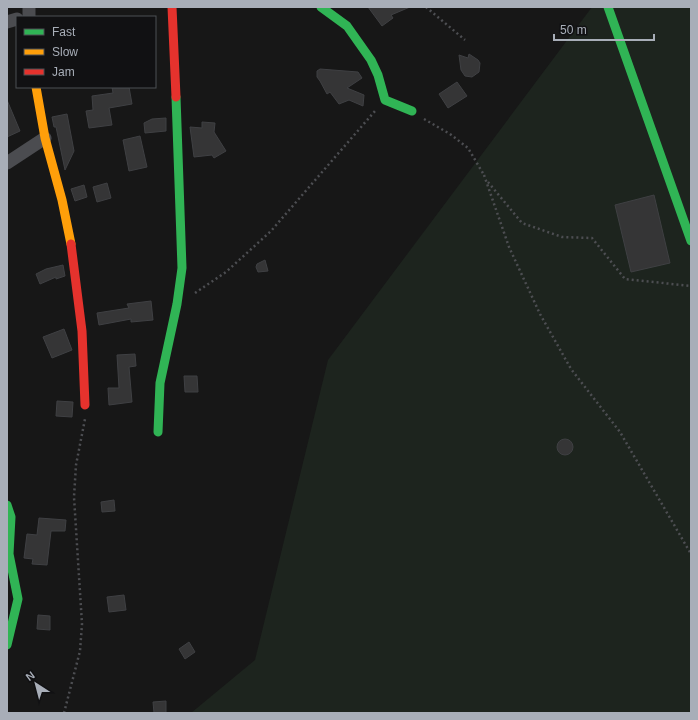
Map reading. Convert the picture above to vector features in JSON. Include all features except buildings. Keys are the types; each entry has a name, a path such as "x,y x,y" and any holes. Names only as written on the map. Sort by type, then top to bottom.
{"street":[{"path":"158,432 160,383 177,304 182,268 175,49 172,7"},
{"path":"321,7 347,26 371,60 378,75 385,100 412,112"},
{"path":"608,7 691,241"},
{"path":"36,88 45,138 55,173 71,244 80,307 86,380 86,405"},
{"path":"7,163 45,138"},
{"path":"7,505 11,517 9,554 18,587 18,599 7,645"}],"path":[{"path":"426,7 466,40"},
{"path":"177,304 226,272 271,231 385,100"},
{"path":"412,112 450,134 468,148 490,186 522,223 562,237 592,238 625,279 691,286"},
{"path":"484,175 509,247 540,314 571,369 620,432 691,554"},
{"path":"64,713 80,651 82,624 74,497 76,465 84,431 86,405"}],"shaded area":[{"path":"592,7 691,7 691,713 191,713 255,660 328,360"}],"traffic: fast":[{"path":"321,7 347,26 371,60 378,75 385,100 412,111"},
{"path":"608,7 691,241"},
{"path":"158,432 160,383 177,304 182,268 176,97"},
{"path":"7,505 11,517 9,554 18,599 7,645"}],"traffic: slow":[{"path":"36,88 45,138 62,200 71,244"}],"traffic: jam":[{"path":"172,7 176,97"},
{"path":"71,244 82,331 85,405"}]}
